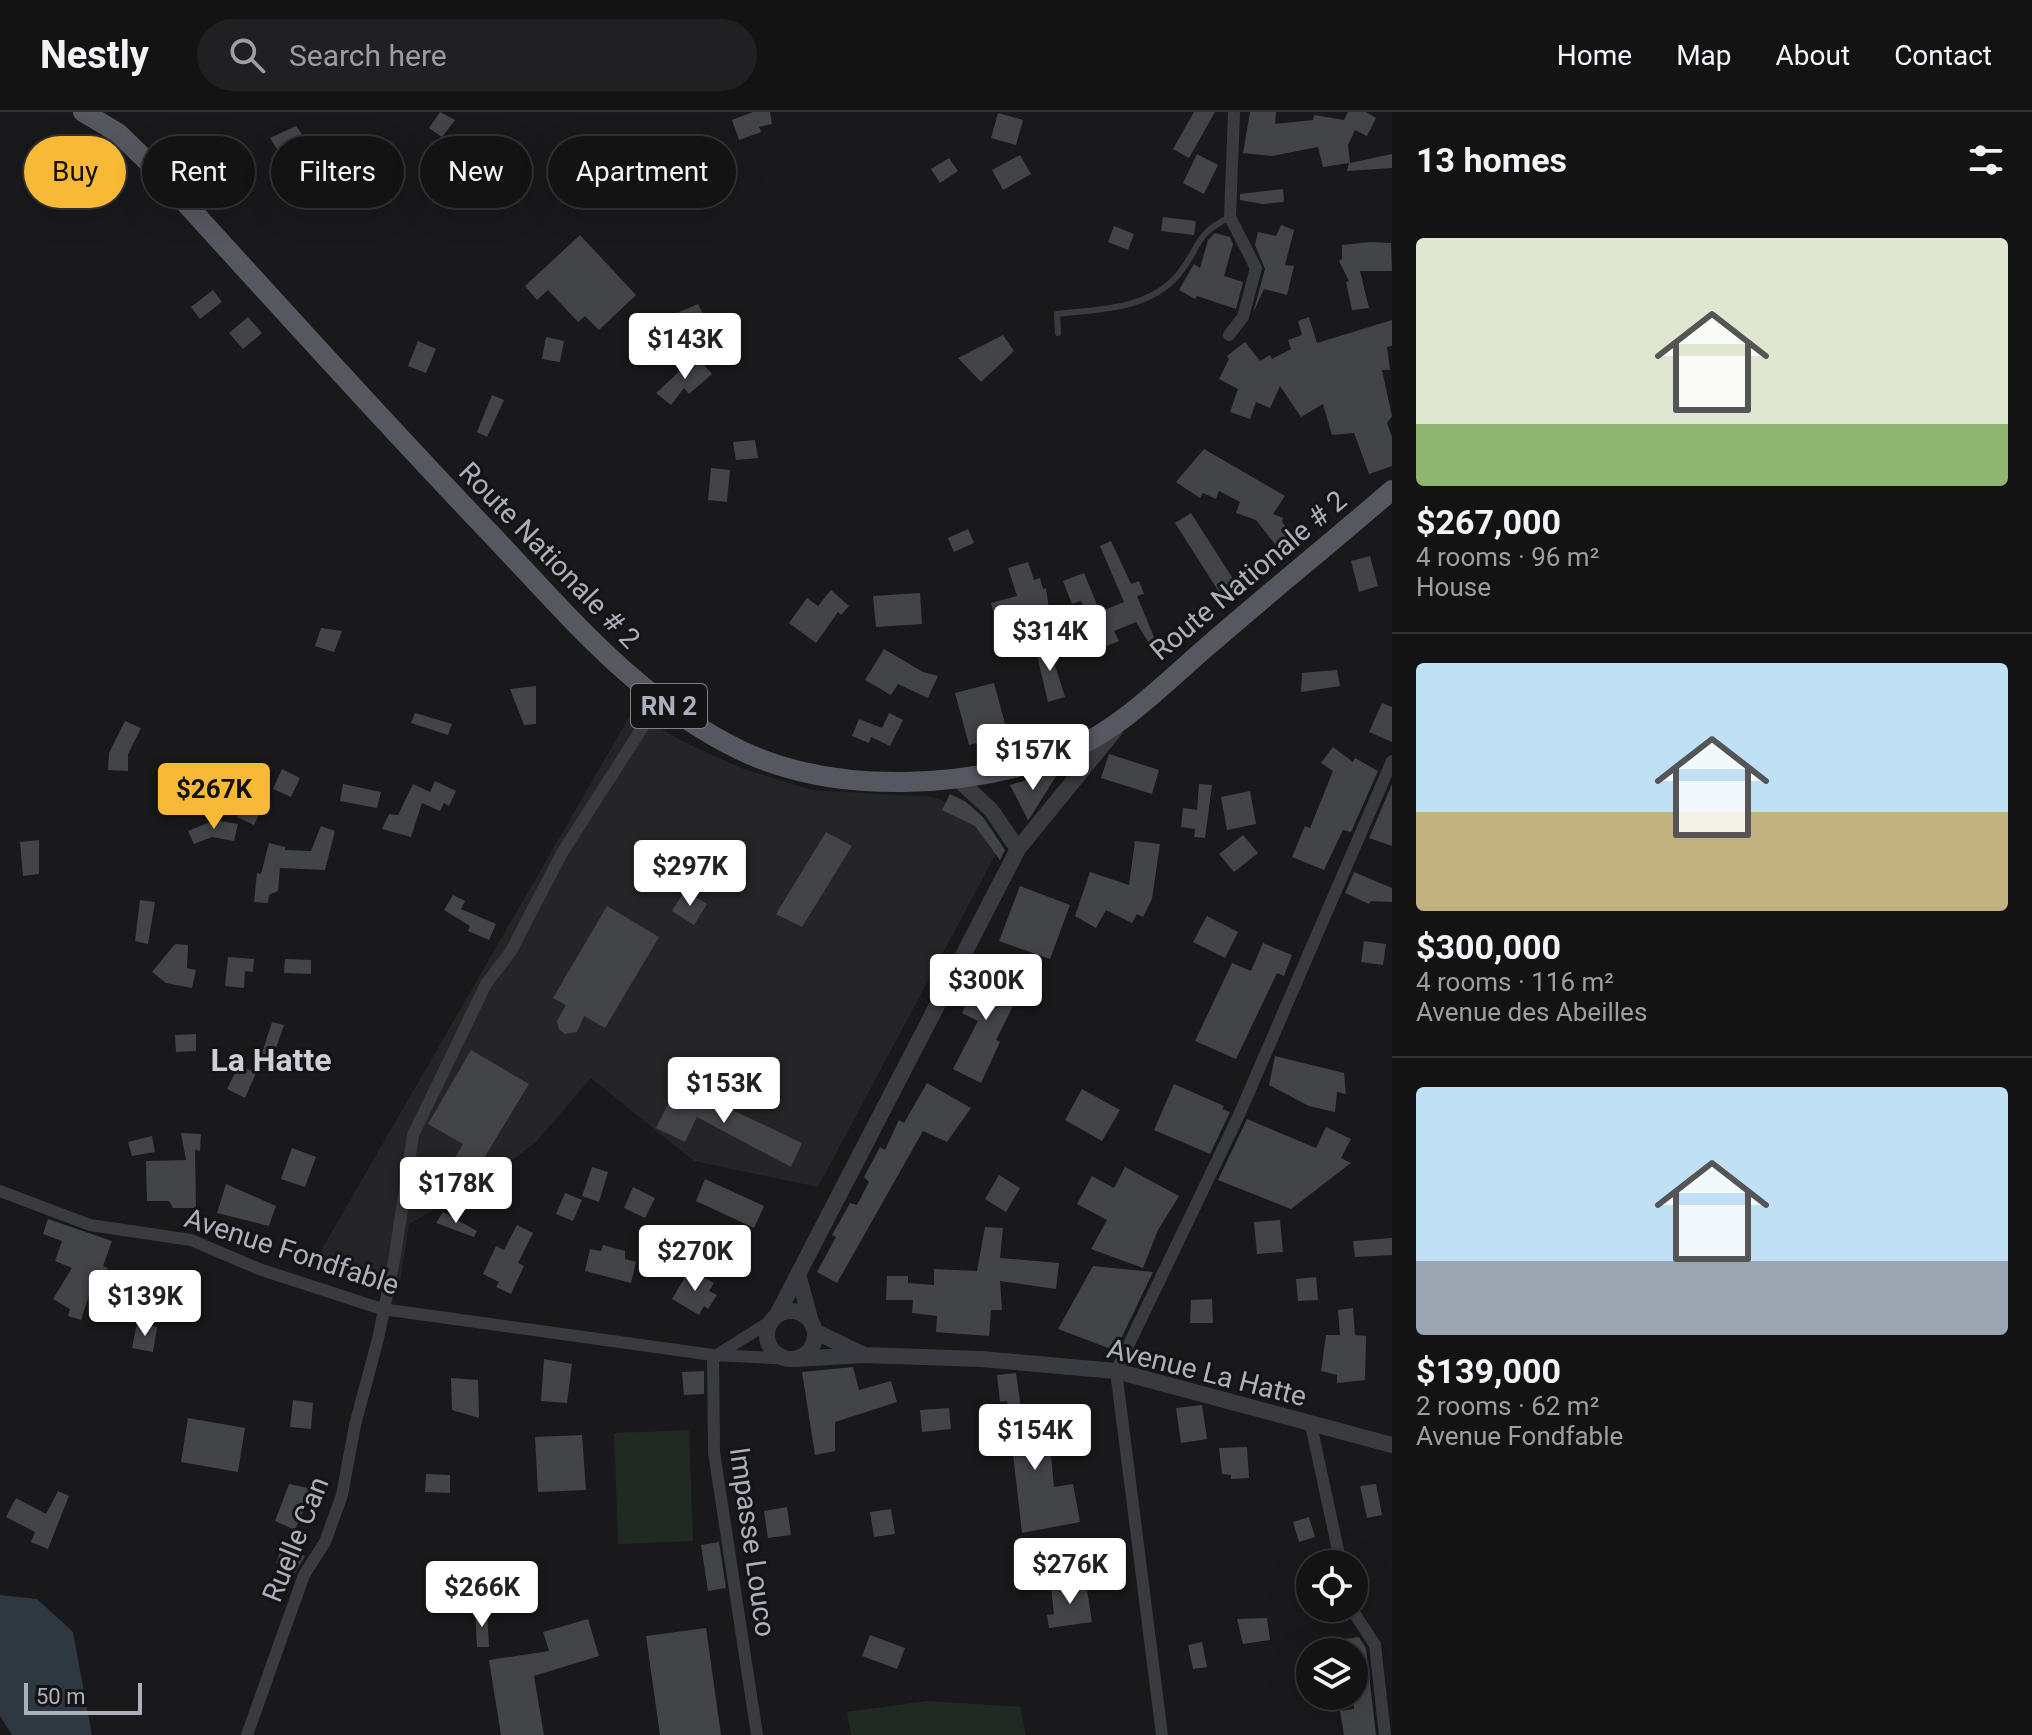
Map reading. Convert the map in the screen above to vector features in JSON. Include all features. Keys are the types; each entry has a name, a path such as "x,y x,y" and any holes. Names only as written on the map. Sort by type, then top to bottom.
{"main road":[{"name":"Route Nationale # 2","path":"83,112 118,133 149,163 394,433 594,644 660,700 746,753 810,772 910,784 960,781 1072,750 1129,713 1392,490"}],"street":[{"path":"1229,335 1243,317 1256,268 1230,217 1234,112"},
{"name":"Ruelle Can","path":"247,1735 304,1575 325,1542 342,1495 409,1180 413,1135 486,984 511,951 562,853 660,700"},
{"path":"798,1274 813,1325 813,1346 794,1359 777,1355 769,1344 767,1328 1018,849 1129,713"},
{"path":"1162,1735 1116,1371 1239,1115 1392,761"},
{"path":"960,781 991,810 1018,849"},
{"name":"Avenue Fondfable","path":"0,1191 90,1225 191,1240 259,1269 382,1309 715,1355 794,1359"},
{"path":"715,1355 792,1310 813,1325"},
{"name":"Avenue La Hatte","path":"813,1325 864,1355"},
{"name":"Impasse Louco","path":"715,1355 714,1452 757,1735"},
{"name":"Avenue La Hatte","path":"794,1359 864,1355 981,1359 1116,1371 1392,1445"},
{"path":"1311,1425 1338,1550"},
{"path":"1360,1622 1375,1645 1385,1735"}],"lane":[{"path":"1058,333 1057,314 1130,306 1158,289 1177,276 1206,228 1230,217"}],"shaded area":[{"path":"632,712 684,742 741,768 812,790 933,797 976,814 1000,846 818,1187 694,1161 591,1078 536,1142 482,1183 409,1224 400,1282 315,1261"},
{"path":"689,1430 693,1541 618,1544 614,1433"},
{"path":"0,1595 37,1599 73,1632 92,1735 12,1735 0,1716"},
{"path":"927,1701 1020,1707 1026,1735 851,1735 847,1712"}],"building":[{"path":"440,112 455,120 443,136 429,128"},
{"path":"753,112 770,112 772,124 759,127 761,132 739,140 732,120"},
{"path":"1194,112 1215,112 1189,158 1173,149"},
{"path":"1250,112 1276,112 1275,124 1313,120 1314,115 1344,120 1348,112 1366,112 1376,118 1367,136 1355,130 1348,145 1350,163 1392,154 1392,168 1347,171 1349,163 1323,167 1318,147 1272,156 1243,153"},
{"path":"998,113 1023,120 1016,145 991,138"},
{"path":"296,126 303,136 274,136"},
{"path":"1197,154 1218,165 1204,194 1183,183"},
{"path":"1020,155 1031,174 1003,190 992,170"},
{"path":"949,158 958,171 940,183 931,169"},
{"path":"1283,189 1284,202 1263,204 1240,200 1240,194"},
{"path":"1163,217 1196,221 1194,235 1161,231"},
{"path":"1281,225 1294,230 1285,265 1294,266 1287,295 1264,289 1253,313 1265,269 1255,245 1258,232 1276,236"},
{"path":"1114,226 1134,234 1128,250 1108,242"},
{"path":"1215,233 1230,237 1233,244 1224,276 1243,282 1236,309 1197,296 1195,299 1179,290 1194,264 1200,268 1208,240"},
{"path":"580,235 636,295 599,330 585,316 578,322 548,290 537,300 525,286"},
{"path":"1391,243 1392,271 1360,271 1369,308 1352,310 1346,282 1349,281 1339,261 1342,259 1342,245"},
{"path":"213,290 222,302 200,319 191,307"},
{"path":"698,304 708,323 691,333 688,326 680,330 672,315"},
{"path":"248,317 262,333 243,349 229,333"},
{"path":"1309,317 1317,343 1392,320 1392,346 1387,347 1390,370 1382,370 1392,416 1387,423 1392,437 1392,466 1369,474 1354,433 1332,435 1323,404 1301,417 1280,386 1270,408 1256,402 1250,419 1230,412 1238,389 1219,379 1229,359 1227,356 1245,342 1260,361 1270,355 1272,359 1291,349 1288,340 1302,335 1298,321"},
{"path":"1003,335 1014,351 981,382 958,358"},
{"path":"546,337 564,341 560,362 542,359"},
{"path":"418,341 436,349 426,373 408,366"},
{"path":"696,356 712,374 689,394 684,388 671,405 656,393"},
{"path":"492,395 504,400 487,437 477,432"},
{"path":"755,440 758,458 736,460 733,442"},
{"path":"1204,449 1285,496 1273,514 1283,518 1282,522 1300,545 1285,557 1256,520 1236,513 1240,502 1219,491 1216,499 1203,493 1200,498 1176,482"},
{"path":"711,468 730,470 727,502 708,500"},
{"path":"1191,513 1235,582 1219,592 1175,523"},
{"path":"968,529 974,543 954,552 948,538"},
{"path":"1111,541 1131,584 1139,581 1144,594 1137,596 1156,642 1150,645 1136,622 1114,631 1119,641 1102,648 1081,601 1072,604 1063,581 1084,573 1100,612 1124,602 1100,546"},
{"path":"1370,556 1378,586 1359,592 1351,561"},
{"path":"1028,562 1034,580 1040,578 1043,589 1046,588 1050,616 1037,617 1042,646 1027,649 1020,621 997,626 991,603 1017,596 1008,568"},
{"path":"831,590 849,606 841,615 838,612 816,643 789,623 807,598 818,606"},
{"path":"920,593 922,624 876,627 873,596"},
{"path":"321,628 342,631 334,652 315,646"},
{"path":"1056,646 1060,657 1053,659 1065,697 1048,702 1036,651"},
{"path":"884,649 923,672 938,676 928,698 898,684 891,695 865,680"},
{"path":"1337,670 1340,686 1301,692 1302,673"},
{"path":"994,683 1008,735 969,745 955,693"},
{"path":"536,686 536,724 524,725 510,689"},
{"path":"1382,703 1392,707 1392,742 1369,732"},
{"path":"415,713 452,724 448,735 411,723"},
{"path":"889,713 903,720 890,746 871,737 869,743 852,736 859,719 882,728"},
{"path":"125,721 141,728 128,754 128,771 108,770 109,753"},
{"path":"1333,747 1353,762 1355,758 1378,771 1351,832 1343,830 1324,870 1292,857 1305,826 1310,828 1333,771 1321,763"},
{"path":"1109,754 1159,770 1152,794 1101,778"},
{"path":"282,769 300,778 291,797 273,789"},
{"path":"1060,770 1031,816 1028,820 1010,785"},
{"path":"435,781 456,791 449,806 444,803 440,811 422,803 411,837 382,829 389,814 398,815 413,784 430,792"},
{"path":"343,784 381,792 377,808 340,801"},
{"path":"1199,784 1212,785 1205,838 1194,837 1195,829 1181,827 1183,808 1197,810"},
{"path":"1392,784 1392,846 1369,838"},
{"path":"1250,791 1256,824 1227,830 1221,797"},
{"path":"249,794 265,802 254,825 237,817"},
{"path":"950,794 966,802 983,817 1005,850 1000,860 975,826 942,810"},
{"path":"215,820 238,824 234,841 212,837 194,844 188,831"},
{"path":"321,826 335,831 325,870 280,868 278,891 269,895 268,903 254,902 257,873 261,874 269,843 285,847 285,850 311,851"},
{"path":"826,832 852,846 802,927 776,914"},
{"path":"1243,835 1258,853 1234,872 1219,854"},
{"path":"39,840 39,874 23,876 20,842"},
{"path":"1135,841 1160,844 1152,899 1143,917 1137,914 1132,923 1106,910 1096,928 1075,916 1090,872 1129,885"},
{"path":"1354,872 1392,888 1392,902 1371,901 1369,904 1345,893"},
{"path":"1020,886 1070,905 1050,959 999,941"},
{"path":"685,890 707,904 694,925 672,911"},
{"path":"453,895 465,901 461,909 496,924 489,940 468,931 470,926 444,910"},
{"path":"140,900 155,902 148,944 135,941"},
{"path":"607,906 659,937 605,1028 584,1016 577,1032 565,1034 559,1029 557,1021 566,1005 553,998"},
{"path":"1207,916 1238,932 1225,958 1193,942"},
{"path":"1364,941 1386,944 1383,965 1361,962"},
{"path":"1263,943 1292,955 1284,976 1277,973 1236,1059 1195,1041 1232,963 1251,971"},
{"path":"175,944 188,945 187,968 196,970 192,988 166,983 152,972"},
{"path":"228,957 254,959 253,972 245,971 244,988 225,986"},
{"path":"285,959 311,960 311,974 284,973"},
{"path":"984,967 1023,986 996,1040 1000,1042 981,1083 953,1069 978,1021 962,1013"},
{"path":"272,1022 284,1025 273,1057 262,1053"},
{"path":"196,1034 196,1051 176,1052 175,1035"},
{"path":"471,1050 529,1084 467,1186 446,1174 463,1144 428,1124"},
{"path":"1275,1056 1344,1073 1346,1094 1337,1092 1335,1112 1309,1106 1269,1085"},
{"path":"239,1065 256,1073 245,1098 227,1089"},
{"path":"927,1083 971,1108 947,1142 923,1131 837,1283 817,1272 836,1237 832,1235 850,1203 857,1205 869,1182 864,1177 880,1147 885,1150 899,1120 904,1123"},
{"path":"678,1084 802,1143 791,1167 697,1117 685,1142 656,1128"},
{"path":"1174,1084 1224,1106 1222,1109 1230,1112 1210,1154 1154,1130"},
{"path":"1082,1089 1120,1110 1102,1141 1065,1120"},
{"path":"1247,1119 1316,1148 1326,1127 1351,1139 1341,1158 1351,1163 1291,1209 1218,1180"},
{"path":"181,1133 201,1134 200,1151 195,1150 196,1208 173,1208 169,1201 147,1201 146,1161 186,1160"},
{"path":"152,1136 155,1152 132,1156 128,1142"},
{"path":"292,1148 316,1157 305,1187 281,1179"},
{"path":"592,1167 608,1172 599,1202 582,1196"},
{"path":"1125,1167 1179,1196 1158,1230 1143,1268 1091,1249 1107,1220 1077,1204 1092,1176 1114,1188"},
{"path":"999,1175 1020,1188 1006,1212 985,1199"},
{"path":"705,1179 764,1206 754,1228 696,1201"},
{"path":"226,1184 276,1206 269,1226 217,1213"},
{"path":"633,1187 655,1198 645,1218 624,1208"},
{"path":"565,1193 582,1200 573,1221 556,1214"},
{"path":"443,1212 477,1231 474,1237 436,1223"},
{"path":"48,1219 112,1241 103,1266 108,1268 100,1292 91,1289 81,1320 68,1316 70,1309 53,1299 72,1268 55,1261 62,1241 43,1234"},
{"path":"1280,1220 1283,1252 1257,1254 1254,1222"},
{"path":"517,1225 533,1233 518,1263 524,1266 511,1294 496,1287 499,1282 483,1274 496,1246 504,1250"},
{"path":"985,1227 1003,1228 1000,1258 1059,1263 1056,1289 1000,1281 1002,1310 991,1310 989,1336 936,1332 937,1316 912,1313 913,1300 886,1300 887,1276 908,1276 908,1283 934,1285 934,1269 977,1271"},
{"path":"1392,1238 1392,1255 1355,1257 1353,1241"},
{"path":"603,1245 625,1251 625,1259 636,1262 631,1283 585,1271 590,1249 601,1251"},
{"path":"1093,1266 1153,1272 1118,1345 1114,1343 1111,1349 1058,1329"},
{"path":"690,1269 714,1283 709,1291 717,1295 708,1309 704,1306 699,1315 672,1299"},
{"path":"1316,1277 1318,1300 1298,1301 1296,1279"},
{"path":"1212,1299 1213,1323 1190,1323 1191,1300"},
{"path":"1353,1308 1355,1335 1366,1336 1365,1380 1337,1383 1337,1375 1321,1371 1326,1335 1340,1335 1338,1310"},
{"path":"137,1323 157,1327 153,1352 132,1348"},
{"path":"544,1359 572,1364 567,1403 541,1401"},
{"path":"853,1367 859,1390 891,1381 897,1402 835,1422 835,1451 815,1455 802,1372"},
{"path":"704,1371 704,1394 684,1395 682,1372"},
{"path":"1016,1373 1026,1444 1060,1443 1051,1455 1054,1487 1073,1484 1080,1522 1022,1533 1007,1401 1000,1402 997,1375"},
{"path":"451,1378 478,1380 479,1418 452,1410"},
{"path":"293,1400 313,1403 311,1429 290,1427"},
{"path":"1202,1405 1207,1439 1181,1443 1176,1408"},
{"path":"949,1408 951,1429 922,1432 920,1410"},
{"path":"188,1418 245,1428 238,1472 181,1462"},
{"path":"582,1435 586,1490 538,1492 535,1437"},
{"path":"1247,1447 1249,1478 1231,1479 1231,1475 1222,1474 1219,1448"},
{"path":"426,1474 450,1475 450,1493 425,1492"},
{"path":"289,1484 313,1489 295,1530 275,1521"},
{"path":"1376,1484 1382,1515 1367,1518 1360,1486"},
{"path":"58,1491 69,1496 48,1549 31,1542 35,1532 6,1517 16,1498 46,1514"},
{"path":"787,1507 791,1535 768,1538 764,1511"},
{"path":"891,1509 895,1534 874,1537 870,1512"},
{"path":"1309,1517 1315,1537 1299,1542 1293,1522"},
{"path":"719,1542 726,1588 708,1591 701,1545"},
{"path":"282,1546 305,1556 295,1573 276,1563"},
{"path":"1086,1583 1092,1622 1049,1628 1047,1615 1054,1614 1051,1587"},
{"path":"487,1610 489,1647 477,1647 475,1611"},
{"path":"1267,1618 1270,1640 1243,1644 1237,1619"},
{"path":"588,1619 599,1656 534,1676 544,1735 501,1735 489,1660 549,1651 543,1632"},
{"path":"706,1628 721,1735 660,1735 646,1636"},
{"path":"870,1635 905,1648 897,1669 862,1656"},
{"path":"1202,1642 1207,1667 1193,1669 1188,1645"},
{"path":"1368,1665 1376,1735 1344,1735 1340,1711 1368,1710"}],"district":[{"name":"La Hatte","path":"271,1060"}]}
